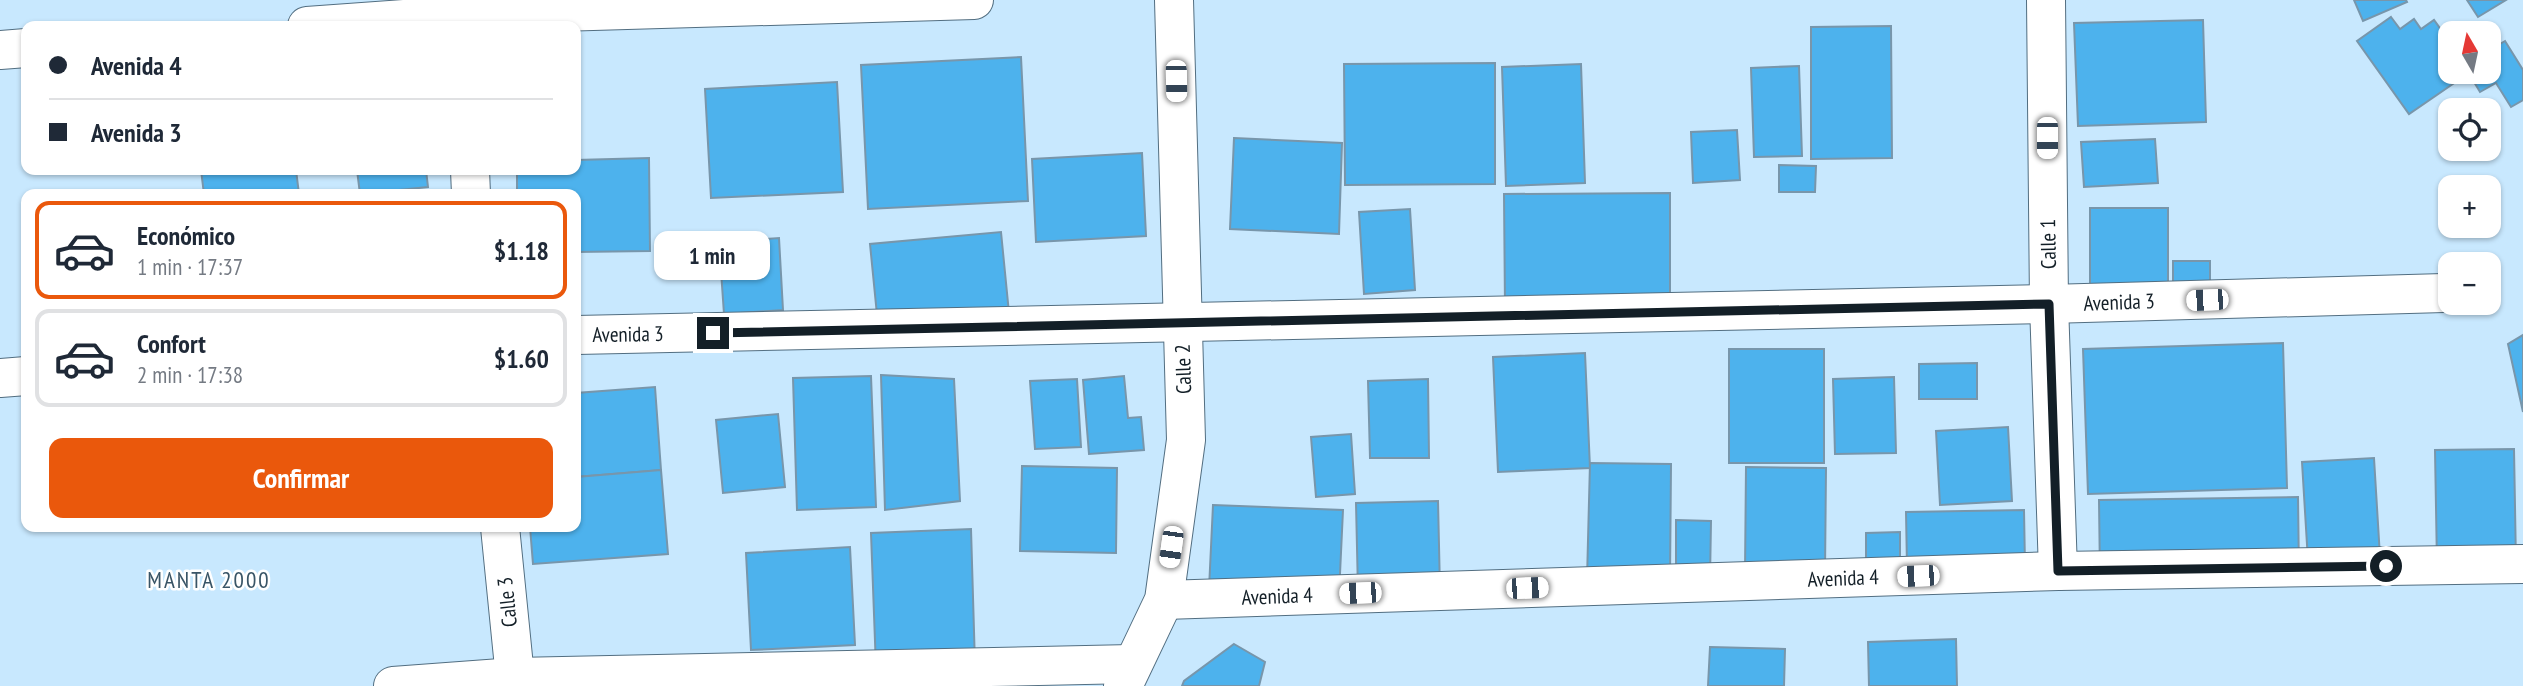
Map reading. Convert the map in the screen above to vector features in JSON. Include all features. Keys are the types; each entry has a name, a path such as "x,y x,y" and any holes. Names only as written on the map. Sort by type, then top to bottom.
{"street":[{"path":"434,21 974,0"},
{"name":"Calle 2","path":"1128,675 1164,600 1186,440 1174,0"},
{"name":"Calle 1","path":"2046,0 2049,304 2058,571"},
{"path":"0,50 21,48"},
{"name":"Avenida 3","path":"581,335 1181,324 2438,293"},
{"path":"0,378 21,376"},
{"name":"Calle 3","path":"500,532 514,677"},
{"name":"Avenida 4","path":"1164,600 2058,571 2523,564"},
{"path":"393,686 514,677 1128,675"}],"building":[{"path":"2354,0 2406,0 2407,2 2363,21"},
{"path":"2467,0 2506,0 2478,17"},
{"path":"2391,17 2400,29 2414,19 2421,29 2434,20 2438,26 2438,84 2453,84 2409,114 2357,41"},
{"path":"2203,20 2206,122 2078,126 2074,23"},
{"path":"1891,26 1892,158 1811,159 1811,27"},
{"path":"2505,41 2523,70 2523,100 2511,107 2497,84 2501,84 2501,43"},
{"path":"1021,57 1028,201 868,209 861,65"},
{"path":"1495,63 1495,184 1345,185 1344,64"},
{"path":"1581,64 1585,183 1506,186 1502,67"},
{"path":"1799,66 1802,156 1754,157 1751,68"},
{"path":"837,82 843,192 711,198 705,89"},
{"path":"2475,84 2494,84 2480,92"},
{"path":"1737,130 1740,180 1693,183 1691,132"},
{"path":"1234,138 1342,143 1339,234 1230,229"},
{"path":"2155,139 2158,183 2084,187 2081,142"},
{"path":"1142,153 1146,236 1036,242 1032,159"},
{"path":"649,158 650,251 581,252 581,189 517,189 517,175 581,175 581,160"},
{"path":"1779,165 1816,166 1815,192 1779,192"},
{"path":"202,175 297,175 298,189 203,189"},
{"path":"358,175 427,175 428,187 359,189"},
{"path":"1670,193 1670,306 1505,307 1504,194"},
{"path":"2090,208 2168,208 2168,294 2090,294"},
{"path":"1410,209 1415,290 1364,294 1359,212"},
{"path":"1001,232 1009,313 878,325 870,244"},
{"path":"779,238 783,310 724,314 719,242"},
{"path":"2173,261 2210,261 2210,301 2173,302"},
{"path":"2523,335 2523,412 2508,344"},
{"path":"2283,343 2287,488 2088,494 2083,349"},
{"path":"1729,349 1824,349 1824,463 1729,463"},
{"path":"1585,353 1590,468 1498,472 1493,357"},
{"path":"1977,363 1977,399 1919,399 1919,364"},
{"path":"881,375 954,379 960,501 885,510"},
{"path":"871,376 876,507 797,510 793,378"},
{"path":"1124,376 1128,418 1141,417 1144,450 1089,454 1083,380"},
{"path":"1894,377 1896,453 1835,454 1833,379"},
{"path":"1077,379 1081,447 1035,449 1030,381"},
{"path":"1428,379 1429,458 1370,458 1368,381"},
{"path":"655,387 661,470 581,477 581,393"},
{"path":"778,414 785,487 723,493 716,420"},
{"path":"2008,427 2012,501 1940,505 1936,431"},
{"path":"1351,434 1355,494 1316,497 1311,437"},
{"path":"2514,449 2516,564 2437,565 2435,450"},
{"path":"2374,458 2380,557 2308,561 2302,462"},
{"path":"1590,463 1671,464 1670,580 1587,579"},
{"path":"1022,466 1117,468 1116,553 1020,551"},
{"path":"1746,467 1826,468 1825,573 1745,572"},
{"path":"661,470 668,554 533,564 530,532 581,532 581,477"},
{"path":"2298,497 2299,574 2100,577 2099,500"},
{"path":"1438,501 1440,590 1358,592 1356,503"},
{"path":"1213,505 1343,510 1339,595 1209,589"},
{"path":"2024,510 2025,566 1907,567 1906,512"},
{"path":"1676,520 1711,521 1710,580 1676,579"},
{"path":"971,529 975,665 876,668 871,533"},
{"path":"1900,532 1900,571 1866,571 1866,533"},
{"path":"850,547 855,645 751,650 746,553"},
{"path":"1956,639 1957,686 1869,686 1868,642"},
{"path":"1234,644 1265,662 1259,686 1182,686 1184,681"},
{"path":"1710,647 1785,649 1784,686 1708,686"}],"district":[{"name":"MANTA 2000","path":"209,579"}],"route":[{"path":"713,333 2049,304 2058,571 2386,566"}]}
